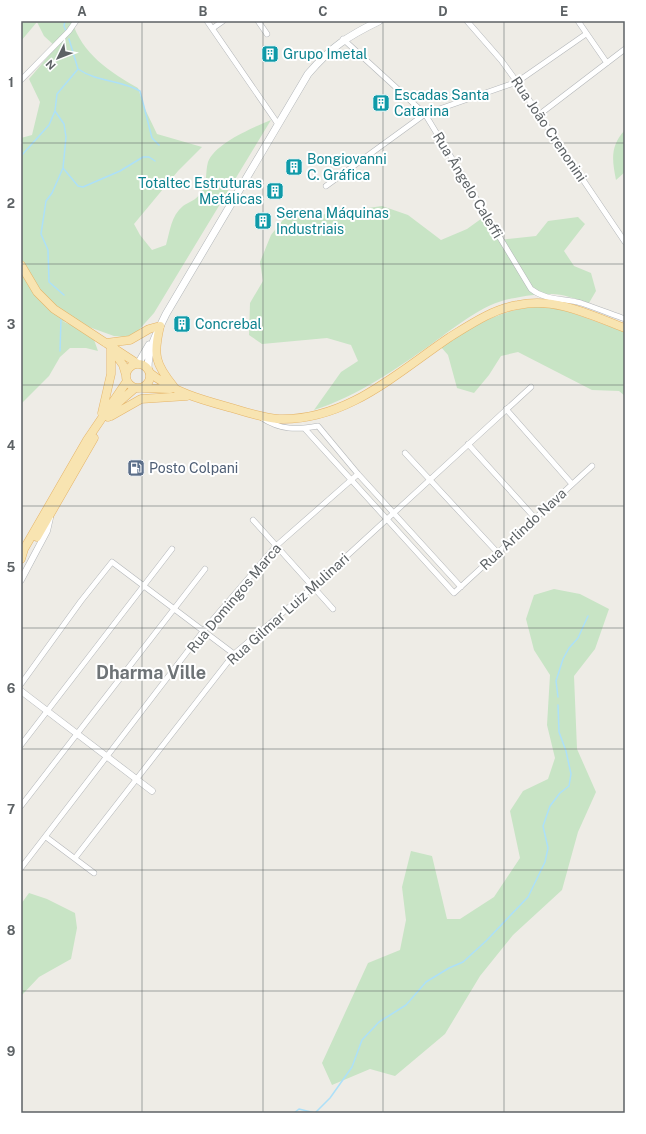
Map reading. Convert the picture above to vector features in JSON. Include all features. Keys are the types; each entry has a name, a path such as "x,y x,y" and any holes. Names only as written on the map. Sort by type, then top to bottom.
{"main road":[{"path":"21,559 28,552 50,515 104,419 131,366 138,364 308,74 320,60 343,39 379,21"},
{"path":"21,265 29,280 46,302 68,319 176,390 188,396 260,416 279,419 294,418 335,410 374,390 440,344 482,318 518,304 537,303 566,306 625,328"},
{"path":"109,346 130,340 149,329 160,326"},
{"path":"21,559 24,549 61,483 104,419 119,402 150,381 148,356 153,340 160,326"},
{"path":"160,326 155,347 158,363 176,390"},
{"path":"109,346 122,365 126,378 139,388 156,387 176,390"},
{"path":"104,419 111,374 109,346"},
{"path":"104,419 141,399 188,396"}],"street":[{"path":"21,80 43,59 69,31 76,21"},
{"path":"207,21 278,124"},
{"path":"212,28 223,21"},
{"path":"258,21 267,34"},
{"name":"Rua João Crenonini","path":"467,21 501,60 540,114 625,242"},
{"path":"578,21 607,63"},
{"path":"326,186 425,114 517,82 586,34"},
{"name":"Rua Ângelo Caleffi","path":"343,39 425,114 531,289 544,296 581,303 625,319"},
{"path":"540,114 625,49"},
{"name":"Rua Gilmar Luiz Mulinari","path":"75,858 234,654 313,587 531,387"},
{"path":"506,409 572,484"},
{"path":"260,416 278,427 305,429 318,426 358,474 461,587"},
{"path":"305,429 387,519"},
{"path":"468,444 535,518"},
{"path":"405,453 497,552"},
{"name":"Rua Arlindo Nava","path":"387,519 454,593 592,466"},
{"name":"Rua Domingos Marca","path":"21,868 108,757 204,630 276,546 358,474"},
{"path":"21,580 47,531 50,515"},
{"path":"253,520 333,609"},
{"path":"21,745 172,549"},
{"path":"21,684 81,601 112,562 145,585 234,654"},
{"path":"21,806 205,569"},
{"path":"21,691 152,791"},
{"path":"46,837 94,873"}],"green space":[{"path":"21,21 72,21 83,43 98,61 138,88 145,109 157,134 202,147 178,171 134,224 140,235 152,250 166,245 176,214 183,206 196,198 203,190 208,162 218,148 236,136 271,120 154,313 137,332 126,337 114,336 89,327 62,321 92,334 98,351 86,348 70,348 60,357 49,376 21,404 21,138 32,135 40,102 29,79 56,47 44,36 37,22 21,41"},
{"path":"625,130 625,172 616,180 613,154 620,136"},
{"path":"382,206 408,215 441,240 467,229 485,216 499,240 536,236 548,221 578,217 585,224 564,251 574,266 591,273 596,291 589,303 566,296 547,294 504,300 493,304 462,322 405,362 361,390 314,410 341,372 358,361 351,345 327,338 262,344 249,335 250,303 263,281 260,262 271,235 286,216 319,215"},
{"path":"538,306 564,310 625,332 625,396 619,391 592,390 518,352 501,356 489,375 474,393 457,388 448,355 441,347 465,332 498,315 523,308"},
{"path":"554,589 580,594 609,609 595,649 574,676 577,749 596,792 578,832 562,890 513,935 480,976 445,1034 395,1076 370,1069 332,1085 322,1063 368,963 400,950 406,920 402,887 411,851 432,856 447,919 460,919 494,897 520,858 510,811 523,791 548,779 555,758 547,725 550,675 534,650 526,619 534,595"},
{"path":"29,893 47,899 75,913 77,928 71,959 39,977 21,996 21,904"}],"waterway":[{"path":"65,21 64,26 66,31"},
{"path":"64,295 49,282 48,250 41,234 46,201 52,193 63,168 66,137 64,124 55,111 57,94 78,69 69,39"},
{"path":"78,69 101,79 133,87 140,91 152,138 159,145"},
{"path":"21,156 49,125 55,111"},
{"path":"63,168 78,186 83,187 120,171 143,157 149,157 155,161"},
{"path":"60,351 61,319"},
{"path":"558,697 556,681 563,659 569,648 578,638 588,616"},
{"path":"294,1113 299,1109 315,1113 330,1098 352,1067 362,1040 379,1022 406,1005 426,982 449,968 463,962 486,941 528,897 545,862 548,848 543,826 550,806 560,793 569,786 571,774 566,751 559,732 558,705"}],"place":[{"name":"Grupo Imetal","path":"270,54"},
{"name":"Escadas Santa Catarina","path":"381,103"},
{"name":"Bongiovanni C. Gráfica","path":"294,167"},
{"name":"Totaltec Estruturas Metálicas","path":"275,191"},
{"name":"Serena Máquinas Industriais","path":"263,221"},
{"name":"Concrebal","path":"182,324"},
{"name":"Posto Colpani","path":"136,468"}],"district":[{"name":"Dharma Ville","path":"151,673"}]}
